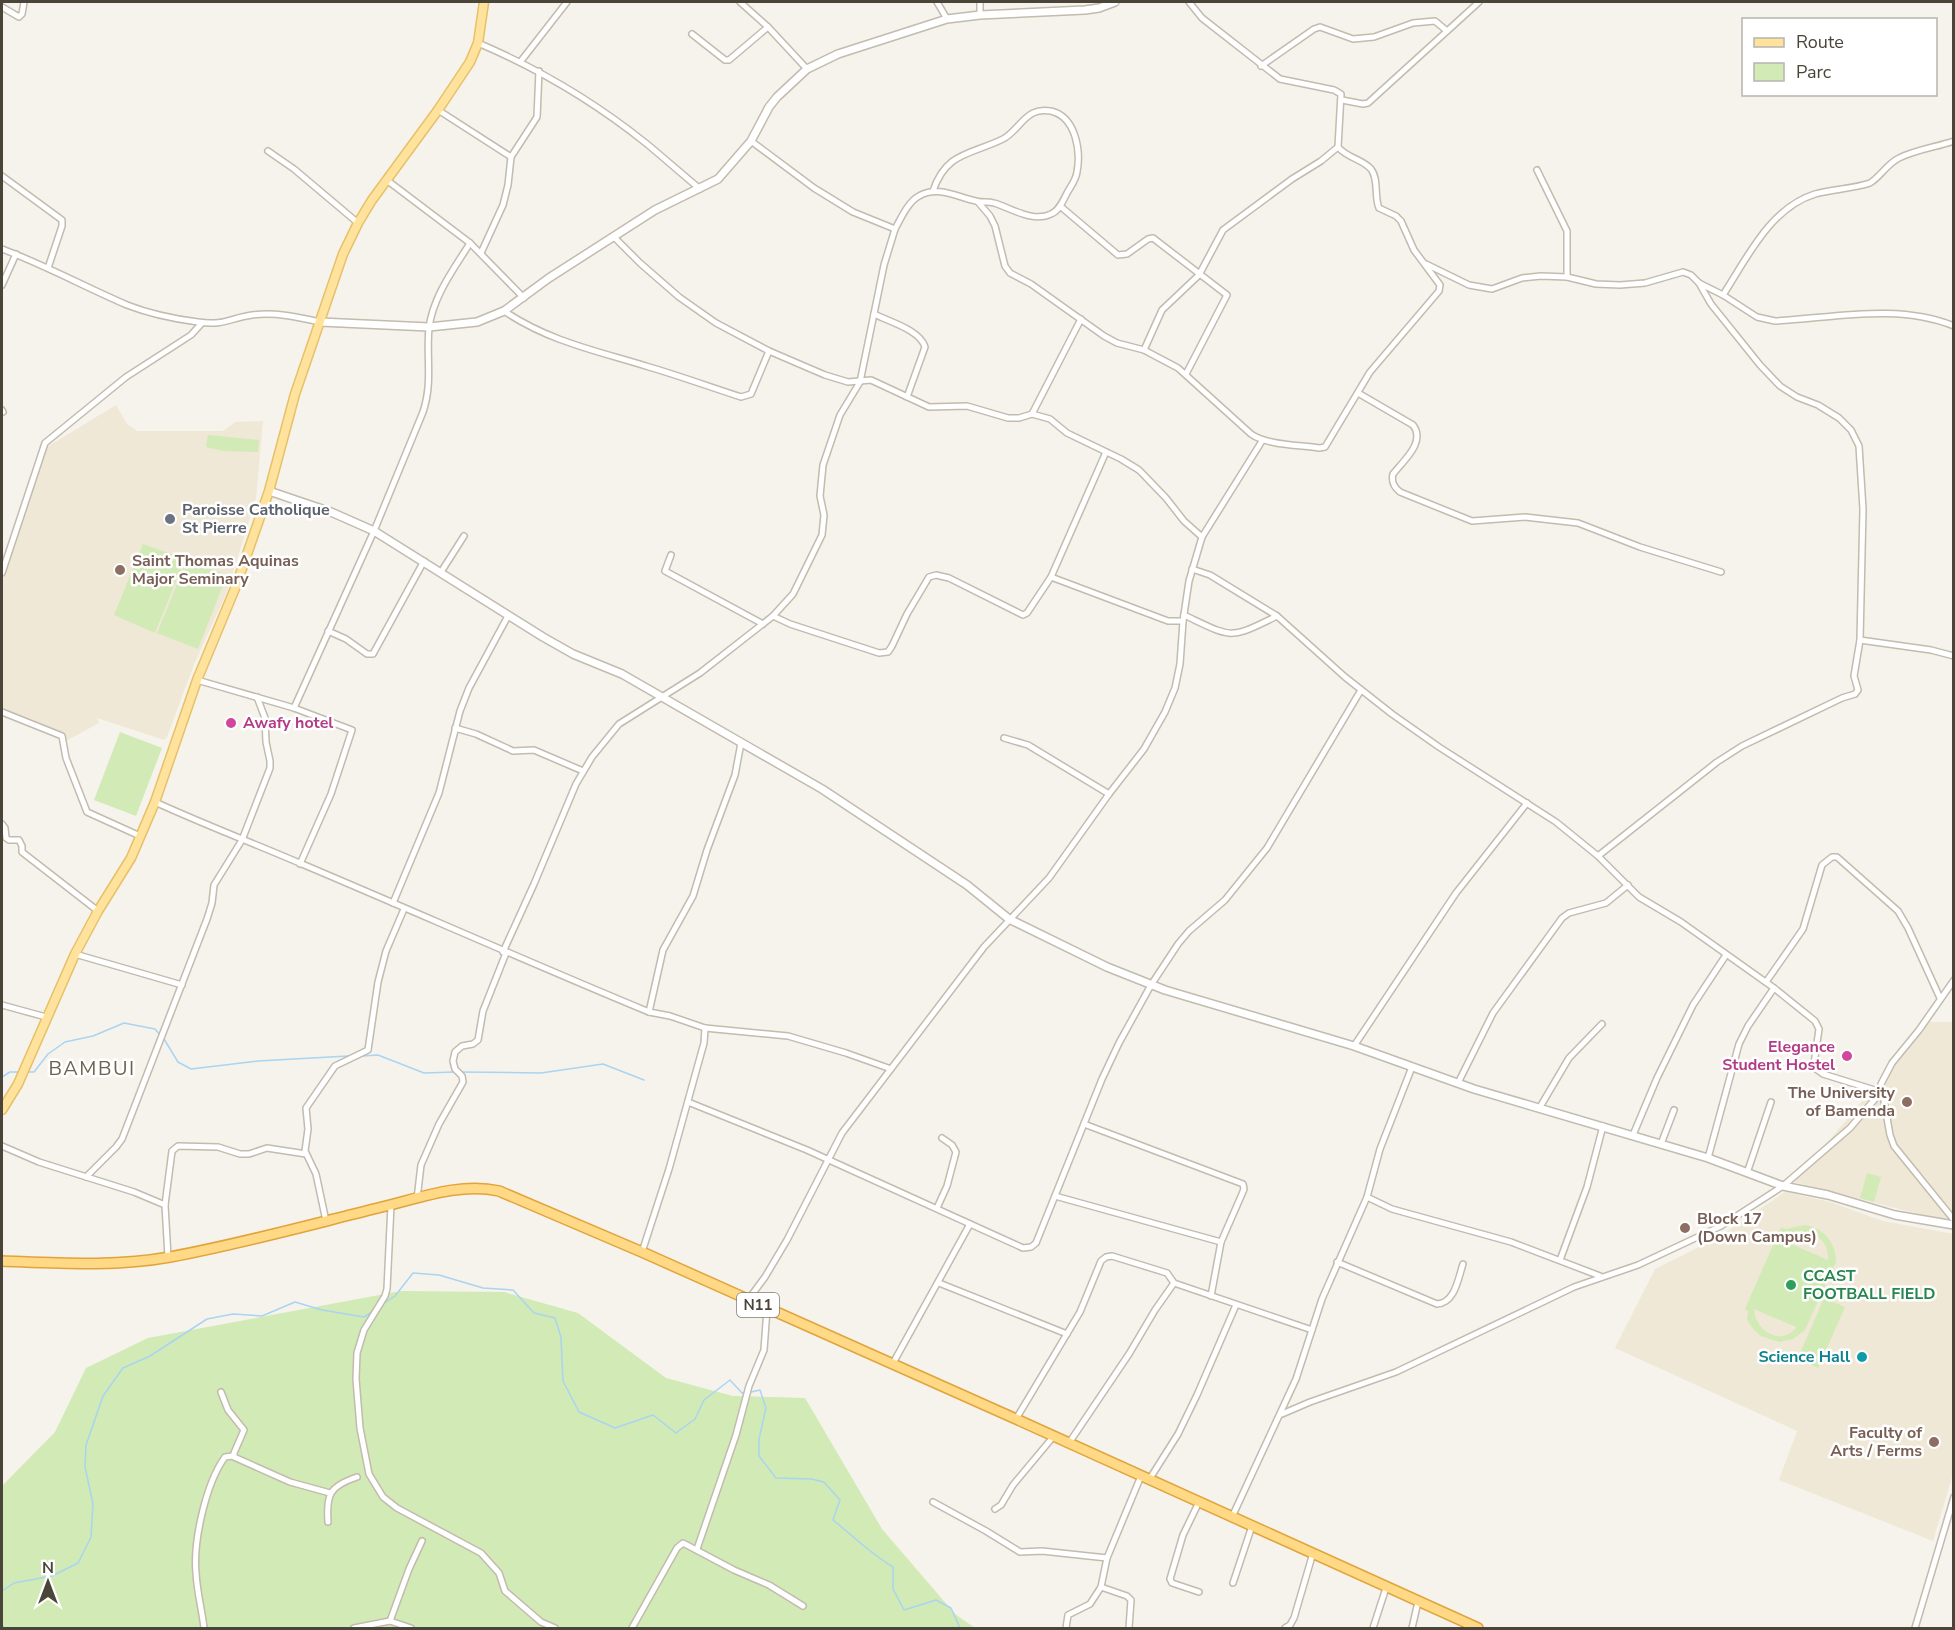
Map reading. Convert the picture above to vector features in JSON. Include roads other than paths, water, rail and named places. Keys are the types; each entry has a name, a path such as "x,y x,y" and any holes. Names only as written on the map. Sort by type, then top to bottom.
{"highway":[{"name":"N11","path":"2,1261 113,1262 168,1257 417,1199 464,1189 487,1188 527,1202 642,1252 1478,1629"}],"main road":[{"path":"2,1110 18,1084 75,954 131,858 155,802 269,491 295,394 343,254 372,200 460,78 478,43 484,2"}],"street":[{"path":"2,7 19,17 22,14 24,2"},
{"path":"520,61 567,2"},
{"path":"740,2 768,27 807,69"},
{"path":"938,2 947,19"},
{"path":"980,2 980,15"},
{"path":"2,249 48,267 128,305 202,323 223,324 242,317 260,314 287,315 320,322 429,327 477,322 504,311 549,278 655,210 718,179 751,141 769,107 807,69 838,54 947,19 980,15 1084,10 1099,8 1115,2"},
{"path":"1144,350 1162,310 1199,275 1223,230 1338,147 1342,100 1338,91 1280,80 1202,18 1189,2"},
{"path":"1342,100 1368,103 1479,2"},
{"path":"1261,66 1314,28 1320,27 1353,39 1374,37 1413,23 1435,21 1447,30"},
{"path":"692,34 725,60 729,60 768,27"},
{"path":"478,43 539,71 606,114 648,145 700,189"},
{"path":"481,253 505,199 512,157 537,117 539,71"},
{"path":"438,110 512,157"},
{"path":"417,1199 421,1165 439,1124 463,1082 453,1062 455,1052 462,1046 473,1044 478,1040 483,1011 505,952 583,771 619,724 700,673 773,616 793,594 822,535 824,515 820,496 823,465 840,415 860,382 884,265 895,229 915,198 933,191 941,191 978,202 990,202 1014,212 1041,216 1054,213 1076,177 1079,161 1070,124 1051,111 1040,110 1031,113 1016,130 1003,139 949,163 942,170 933,191"},
{"path":"751,141 814,188 853,212 895,229"},
{"path":"1724,295 1765,230 1780,214 1798,201 1815,194 1870,183 1900,158 1953,141"},
{"path":"748,1300 787,1240 842,1133 984,947 1049,878 1144,749 1165,712 1175,688 1192,569 1202,537 1262,441 1325,447 1370,372 1439,291 1440,285 1409,241 1401,221 1379,208 1374,175 1370,169 1345,154 1338,147"},
{"path":"268,151 294,169 358,223"},
{"path":"1537,170 1567,231 1567,277"},
{"path":"2,176 62,220 48,267"},
{"path":"388,180 470,243 524,298"},
{"path":"978,202 995,226 1005,266 1010,273 1031,284 1104,336 1118,343 1144,350 1185,374 1262,441"},
{"path":"1060,206 1118,255 1127,254 1153,238 1227,295 1185,374"},
{"path":"614,237 679,297 716,323 769,351 839,381 871,380 929,407 967,406 1008,418 1019,418 1032,414 1050,419 1067,433 1130,464 1202,537"},
{"path":"294,708 374,531 429,392 429,327 441,291 470,243"},
{"path":"2,285 16,254"},
{"path":"1424,263 1478,287 1492,288 1522,278 1541,276 1567,277 1596,284 1620,285 1645,283 1683,272 1691,275 1699,283 1711,304 1780,386 1839,418 1851,430 1859,446 1863,509 1860,640 1854,676 1858,690 1855,694 1842,698 1742,746 1717,762 1598,856"},
{"path":"1699,283 1724,295 1766,321 1884,313 1917,316 1953,326"},
{"path":"504,311 534,329 575,346 648,366 741,397 751,394 769,351"},
{"path":"874,314 917,335 923,341 925,347 907,397"},
{"path":"1032,414 1081,319"},
{"path":"2,573 45,443 126,377 191,335 202,323"},
{"path":"1358,393 1413,425 1417,430 1417,443 1393,474 1394,487 1400,492 1472,522 1525,517 1578,523 1640,547 1721,572"},
{"path":"773,616 807,630 879,653 888,652 929,577 936,575 949,578 1023,615 1027,613 1051,577 1106,452"},
{"path":"269,491 331,512 374,531 508,616 573,654 622,674 664,697 862,815 967,885 1009,919 1107,967 1151,985 1354,1046 1458,1083 1708,1158 1783,1186 1828,1195 1895,1215 1953,1225"},
{"path":"441,573 464,536"},
{"path":"671,555 665,571 763,624"},
{"path":"328,632 346,639 368,654 373,654 424,561"},
{"path":"1192,569 1210,575 1277,616 1361,690 1438,747 1556,822 1598,856 1640,897 1681,922 1774,988 1815,1022 1819,1029 1814,1064 1822,1074 1881,1092"},
{"path":"1051,577 1168,621 1184,618 1230,635 1240,634 1277,616"},
{"path":"393,903 439,793 455,728 469,688 508,616"},
{"path":"1860,640 1931,650 1953,656"},
{"path":"198,680 294,708 350,728 352,733 327,802 300,864"},
{"path":"688,1102 828,1159 1023,1248 1030,1247 1036,1243 1119,1043 1151,985 1184,937 1225,900 1267,848 1361,690"},
{"path":"86,1177 122,1139 212,903 214,885 242,840 270,768 265,718 257,697"},
{"path":"2,712 62,736 66,758 87,812 140,836"},
{"path":"455,728 476,734 513,751 534,750 583,771"},
{"path":"1004,738 1028,745 1109,794"},
{"path":"649,1012 663,950 696,886 735,775 741,743"},
{"path":"155,802 649,1012 670,1016 705,1028 788,1036 891,1069"},
{"path":"1354,1046 1456,893 1527,803"},
{"path":"2,824 6,838 19,840 22,852 98,911"},
{"path":"1766,982 1803,929 1822,865 1832,856 1837,857 1898,911 1940,998"},
{"path":"1458,1083 1493,1013 1562,918 1569,913 1606,903 1628,885"},
{"path":"327,1221 316,1174 306,1154 306,1108 335,1066 368,1050 378,982 386,951 404,909"},
{"path":"75,954 182,985"},
{"path":"1633,1135 1657,1078 1693,1005 1726,955"},
{"path":"1953,980 1919,1030 1889,1068 1881,1084 1894,1146 1953,1220"},
{"path":"1708,1158 1739,1044 1748,1026 1774,988"},
{"path":"2,1005 46,1017"},
{"path":"1540,1107 1569,1058 1602,1024"},
{"path":"642,1252 688,1102 704,1043 705,1028"},
{"path":"1232,1517 1260,1454 1282,1414 1322,1299 1367,1197 1380,1149 1412,1068"},
{"path":"1282,1414 1396,1372 1574,1287 1600,1276 1638,1265 1720,1226 1783,1186 1850,1128 1881,1092"},
{"path":"1747,1173 1771,1102"},
{"path":"1661,1144 1674,1110"},
{"path":"1084,1124 1243,1184 1244,1189 1221,1242 1210,1296"},
{"path":"1560,1260 1587,1187 1603,1126"},
{"path":"937,1208 947,1186 956,1152 952,1145 942,1138"},
{"path":"2,1146 39,1162 134,1192 165,1205"},
{"path":"168,1257 165,1205 172,1151 178,1146 218,1146 240,1154 267,1149 306,1154"},
{"path":"1055,1196 1221,1242"},
{"path":"1367,1197 1392,1209 1471,1230 1600,1276"},
{"path":"391,1205 387,1289 364,1330 357,1353 356,1379 360,1428 369,1474 383,1497 398,1508 481,1553 499,1573 505,1591 541,1622 555,1629"},
{"path":"892,1365 970,1224"},
{"path":"1016,1419 1080,1312 1101,1261 1106,1257 1112,1256 1167,1273 1174,1283 1312,1330"},
{"path":"1337,1262 1437,1304 1444,1304 1451,1298 1463,1264"},
{"path":"939,1283 1067,1335"},
{"path":"1069,1443 1174,1283"},
{"path":"1066,1629 1068,1615 1090,1604 1101,1587 1107,1558 1145,1478 1178,1434 1236,1305"},
{"path":"697,1549 736,1435 749,1386 764,1350 767,1309"},
{"path":"221,1392 228,1410 243,1430 233,1455"},
{"path":"994,1509 1002,1505 1013,1485 1053,1437"},
{"path":"204,1629 196,1571 200,1530 205,1502 214,1476 225,1457 233,1455 268,1474 330,1493"},
{"path":"328,1522 327,1509 330,1493 342,1482 357,1477"},
{"path":"1915,1629 1953,1497"},
{"path":"933,1502 1020,1552 1042,1551 1107,1558"},
{"path":"1199,1502 1183,1534 1170,1579 1172,1583 1199,1592"},
{"path":"1233,1583 1252,1526"},
{"path":"390,1621 422,1541"},
{"path":"632,1629 680,1544 697,1549 769,1585 803,1606"},
{"path":"1285,1629 1294,1618 1313,1553"},
{"path":"1101,1587 1127,1596 1131,1600 1129,1629"},
{"path":"1373,1629 1386,1588"},
{"path":"1412,1629 1418,1602"},
{"path":"354,1629 390,1621 411,1629"}],"waterway":[{"path":"29,1072 34,1072 48,1054 65,1042 93,1036 124,1023 155,1029 161,1036"},
{"path":"164,1039 178,1062 191,1069 258,1061 348,1056"},
{"path":"362,1056 378,1055 424,1073 455,1072"},
{"path":"460,1072 541,1073 603,1064 644,1080"},
{"path":"2,1077 10,1072 21,1072"},
{"path":"383,1304 395,1296 413,1273 439,1275 483,1288 513,1290 534,1313 555,1318 561,1337 563,1381 579,1412 615,1428 653,1415 676,1433 695,1419 704,1400 730,1380 742,1393 746,1392"},
{"path":"2,1591 14,1583 52,1576 78,1563 91,1537 93,1504 85,1467 86,1445 103,1396 123,1368 150,1356 207,1319 233,1314 262,1316 295,1302 322,1310 364,1317 372,1312"},
{"path":"751,1392 760,1390 766,1408 759,1439 759,1456 776,1478 811,1479 824,1482 840,1500 833,1520 893,1567 893,1589 904,1610 936,1600 951,1608 960,1628"},
{"path":"2,1624 4,1628"}],"place":[{"name":"Paroisse Catholique St Pierre","path":"170,519"},
{"name":"Saint Thomas Aquinas Major Seminary","path":"120,570"},
{"name":"Awafy hotel","path":"231,723"},
{"name":"Elegance Student Hostel","path":"1847,1056"},
{"name":"The University of Bamenda","path":"1907,1102"},
{"name":"Block 17 (Down Campus)","path":"1685,1228"},
{"name":"CCAST FOOTBALL FIELD","path":"1791,1285"},
{"name":"Science Hall","path":"1862,1357"},
{"name":"Faculty of Arts / Ferms","path":"1934,1442"}],"district":[{"name":"BAMBUI","path":"92,1068"}]}
